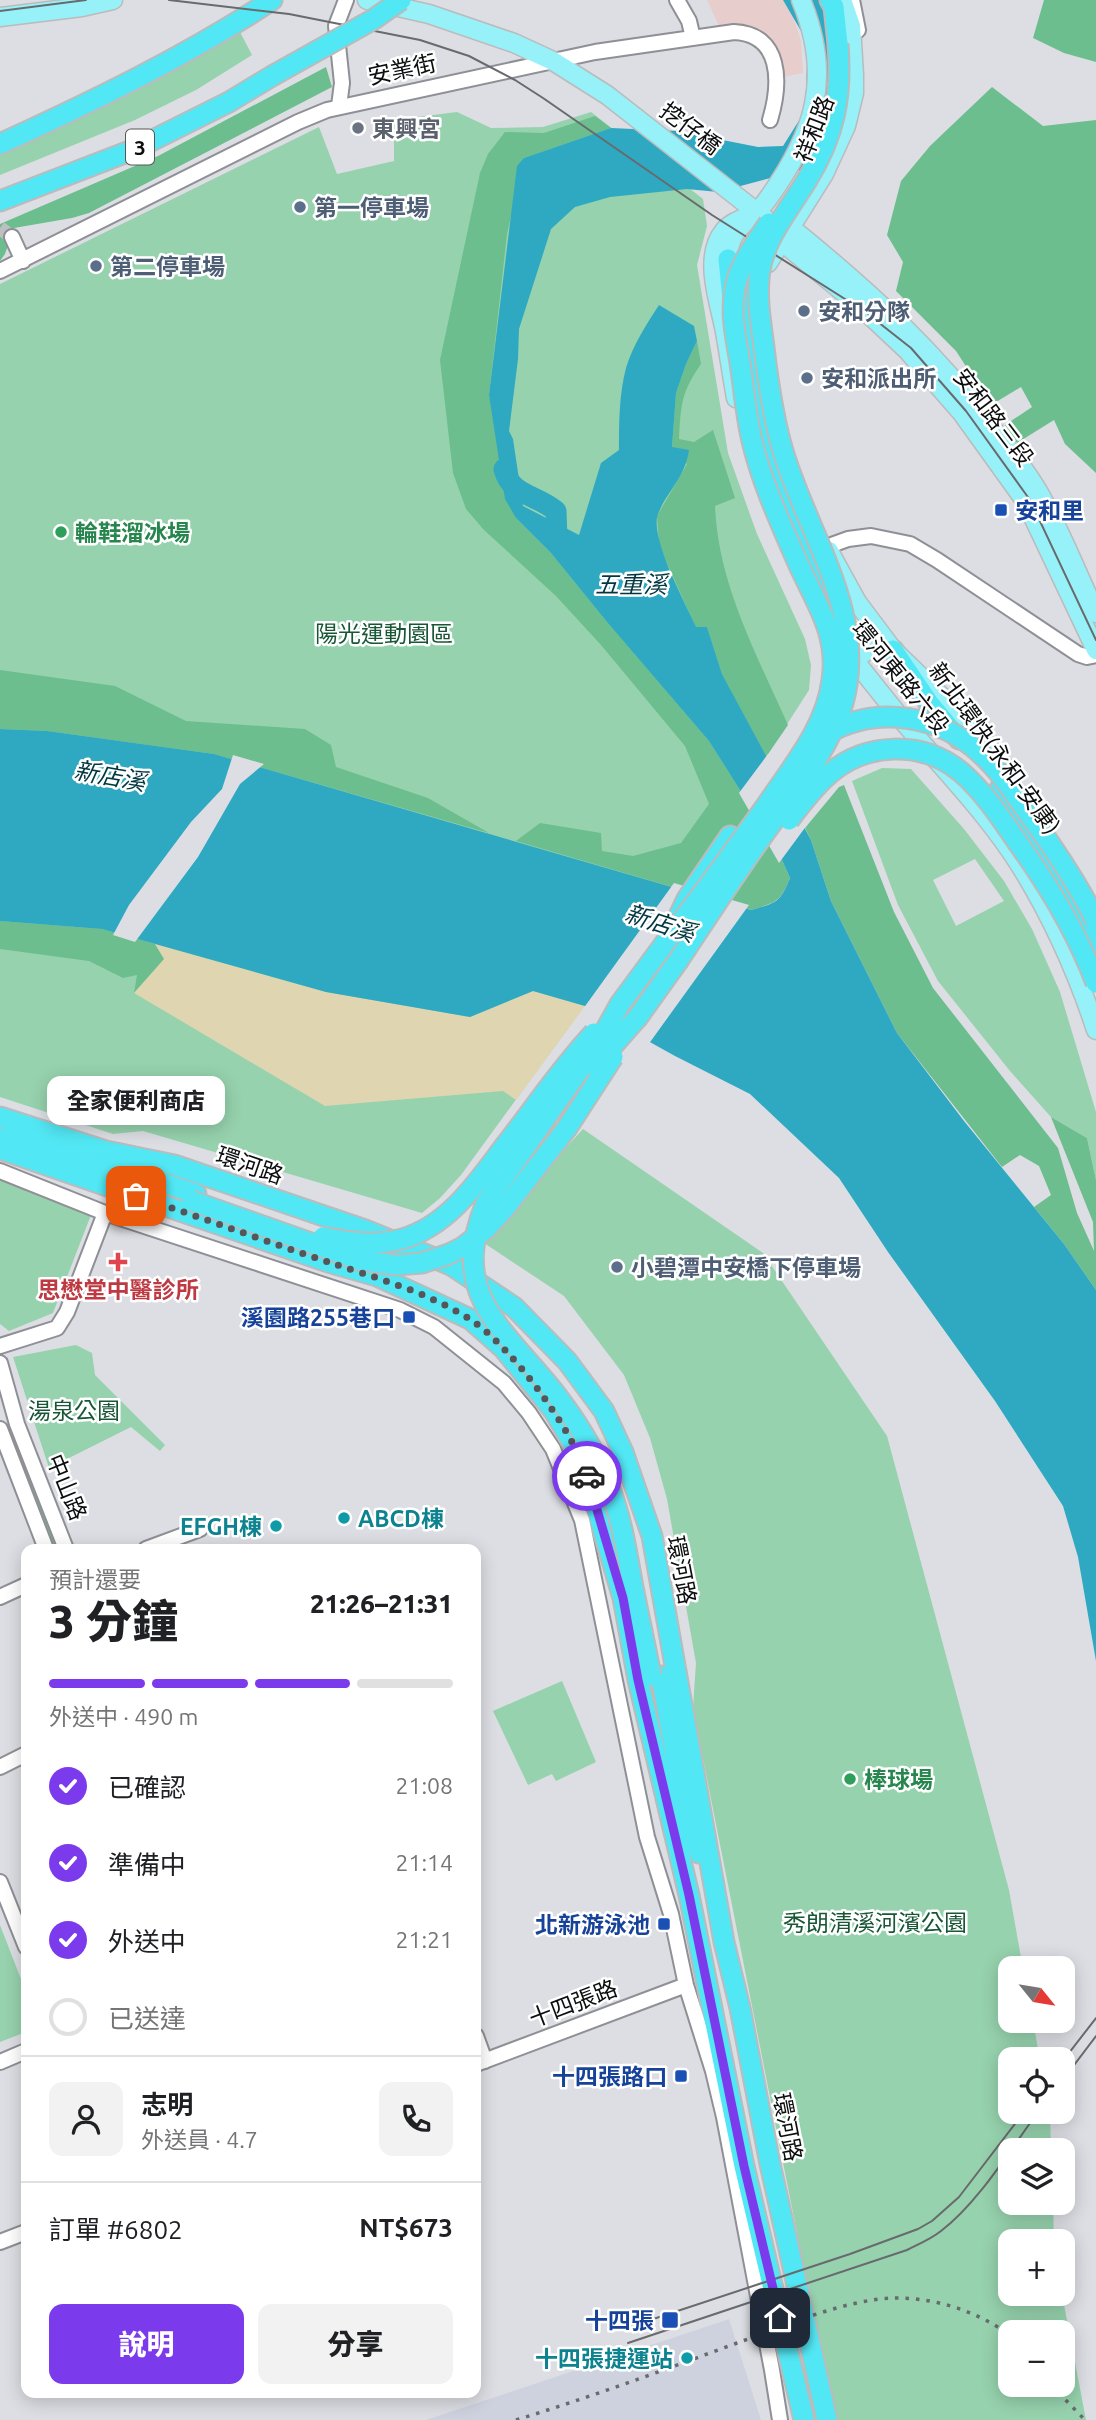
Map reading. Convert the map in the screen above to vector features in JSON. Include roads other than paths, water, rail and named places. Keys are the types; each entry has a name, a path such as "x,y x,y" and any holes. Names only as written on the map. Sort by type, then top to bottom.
{"highway":[{"path":"0,144 106,96 217,36 272,0"},
{"name":"3","path":"0,201 135,149 217,108 373,19 401,0"},
{"path":"0,1127 359,1260 396,1265 422,1262 449,1254 463,1247 487,1228 574,1118 638,1017 805,776 836,723 850,674 847,631 800,566 761,475 751,439 733,317 734,290 740,269 812,155 831,96 831,68 839,46 815,0"},
{"path":"0,1138 16,1140 194,1198 340,1241 386,1242 404,1238 423,1230 459,1203 575,1052 620,1004 727,861 821,722 828,701 834,663 831,637 833,580 783,451 771,404 759,307 759,276 769,243 825,148 839,100 839,46 834,7 830,0"},
{"path":"745,346 737,292 741,270 769,221"},
{"path":"727,259 766,440 820,573 832,612"},
{"name":"新北環快(永和-安康)","path":"888,644 929,704 1000,789 1022,821 1064,888 1096,951"},
{"path":"668,939 687,898 768,783 781,769 812,741 857,720 880,717 911,718 929,723 947,730 981,753 1002,777 1057,853 1096,921"},
{"path":"678,961 715,920 798,807 829,774 859,756 878,750 901,749 920,752 941,760 959,771 975,786 1043,879 1060,907 1096,983"},
{"path":"620,1004 599,1042 486,1203 477,1225 473,1273 489,1314 568,1411 584,1434 607,1480 624,1538 685,1807 724,1942"},
{"path":"638,1017 580,1084 498,1202 484,1241 482,1265 493,1302 522,1344 584,1416 616,1480 635,1544 689,1895"},
{"path":"0,1106 174,1165"},
{"name":"環河路","path":"0,1117 106,1152 174,1165 365,1230 452,1265 514,1307 567,1361 604,1411 623,1452 652,1536 724,1942 827,2420"},
{"path":"0,1149 328,1262 377,1276 470,1319 504,1349 554,1411 582,1459 623,1598 638,1680 689,1895 744,2166 804,2420"}],"main road":[{"path":"0,17 82,7 113,0"},
{"name":"挖仔橋","path":"367,0 440,18 514,43 554,61 607,95 769,221"},
{"name":"祥和路","path":"769,221 779,182 807,132 819,83 816,42 801,0"},
{"name":"祥和路","path":"769,221 808,200 824,174 846,126 854,93 839,46 851,26 842,0"},
{"path":"779,182 808,200"},
{"name":"環河東路六段","path":"725,330 723,268 734,235 769,221"},
{"name":"環河東路六段","path":"769,221 725,229 718,244 713,268 714,287 725,330 745,444 762,501 800,581 835,635 904,721 959,783 1023,870 1061,940 1096,1030"},
{"name":"環河東路六段","path":"769,221 770,258 760,282 776,409 796,482 826,547 858,602 888,644 994,753 1068,858 1096,908"},
{"name":"安和路三段","path":"769,221 832,272 955,404 1026,502 1096,650"},
{"name":"安和路三段","path":"832,272 869,292 920,341 959,384 1039,494 1096,613"},
{"path":"855,660 888,644"}],"street":[{"path":"339,106 342,83 336,26 346,0"},
{"path":"677,0 689,21 693,38"},
{"path":"839,46 861,50 852,0"},
{"name":"安業街","path":"0,271 298,122 339,106 554,61 746,32 763,40 772,57 775,97 771,120"},
{"path":"12,237 23,261"},
{"path":"826,547 848,539 871,536 909,544 937,559 1078,654 1087,657 1096,655"},
{"path":"0,1171 106,1213 400,1310 434,1327 504,1383 529,1413 553,1450 582,1520 647,1837 671,1914 686,1984 724,2117 780,2420"},
{"path":"0,1346 57,1328 67,1311 106,1213"},
{"name":"中山路","path":"0,1363 26,1446 64,1544"},
{"name":"中山路","path":"0,1429 4,1452 44,1544"},
{"path":"4,1452 26,1446"},
{"path":"159,1544 200,1529"},
{"path":"0,1597 21,1587"},
{"path":"0,1766 21,1756"},
{"path":"0,1882 21,1934"},
{"name":"十四張路","path":"481,2063 686,1984"},
{"path":"0,2062 21,2053"},
{"path":"0,2242 21,2234"}],"water":[{"name":"新店溪","path":"783,0 831,0 852,41 811,167 718,192 687,189 610,197 575,207 551,229 519,329 509,431 513,439 523,506 579,535 601,463 619,450 624,378 640,335 659,305 694,326 697,341 676,393 672,447 689,450 684,469 658,514 657,525 663,554 696,627 707,627 722,674 811,840 831,901 897,1033 1064,1244 1096,1290 1096,1661 1078,1557 1063,1506 995,1401 888,1252 839,1178 750,1094 585,1006 533,991 470,1017 326,992 102,929 0,921 0,729 47,731 214,754 751,910 772,903 780,897 790,878 776,847 709,741 551,553 516,518 505,499 489,395 517,166 524,158 611,128 677,131 758,147 783,146 805,111 808,43"}],"waterway":[{"name":"五重溪","path":"504,469 507,478 518,490 556,511 557,540 566,548"}],"tunnel":[{"path":"0,228 12,237"}],"tram line":[{"path":"0,11 86,0"},
{"path":"169,0 289,14 420,40 469,56 543,98 712,215 864,311 911,348 966,411 1030,500 1096,640"},
{"path":"1074,2047 1096,2018"},
{"path":"1075,2064 1096,2036"},
{"path":"623,2329 918,2229 932,2221 959,2197 1015,2124"},
{"path":"628,2343 907,2250 929,2239 968,2206 1029,2124"}],"railway":[{"path":"516,2420 627,2383 815,2314 856,2303 895,2298 926,2300 970,2313 998,2328"},
{"path":"1063,2397 1085,2420"}],"place":[{"name":"東興宮","path":"358,128"},
{"name":"第一停車場","path":"300,207"},
{"name":"第二停車場","path":"96,266"},
{"name":"安和分隊","path":"804,311"},
{"name":"安和派出所","path":"807,378"},
{"name":"安和里","path":"1001,510"},
{"name":"輪鞋溜冰場","path":"61,532"},
{"name":"全家便利商店","path":"136,1196"},
{"name":"思懋堂中醫診所","path":"118,1262"},
{"name":"小碧潭中安橋下停車場","path":"617,1267"},
{"name":"溪園路255巷口","path":"409,1317"},
{"name":"ABCD棟","path":"344,1518"},
{"name":"EFGH棟","path":"276,1526"},
{"name":"棒球場","path":"850,1779"},
{"name":"北新游泳池","path":"664,1924"},
{"name":"十四張路口","path":"681,2076"},
{"name":"十四張","path":"670,2320"},
{"name":"十四張捷運站","path":"687,2358"}],"park label":[{"name":"陽光運動園區","path":"384,633"},
{"name":"湯泉公園","path":"74,1410"},
{"name":"秀朗清溪河濱公園","path":"875,1922"}]}
